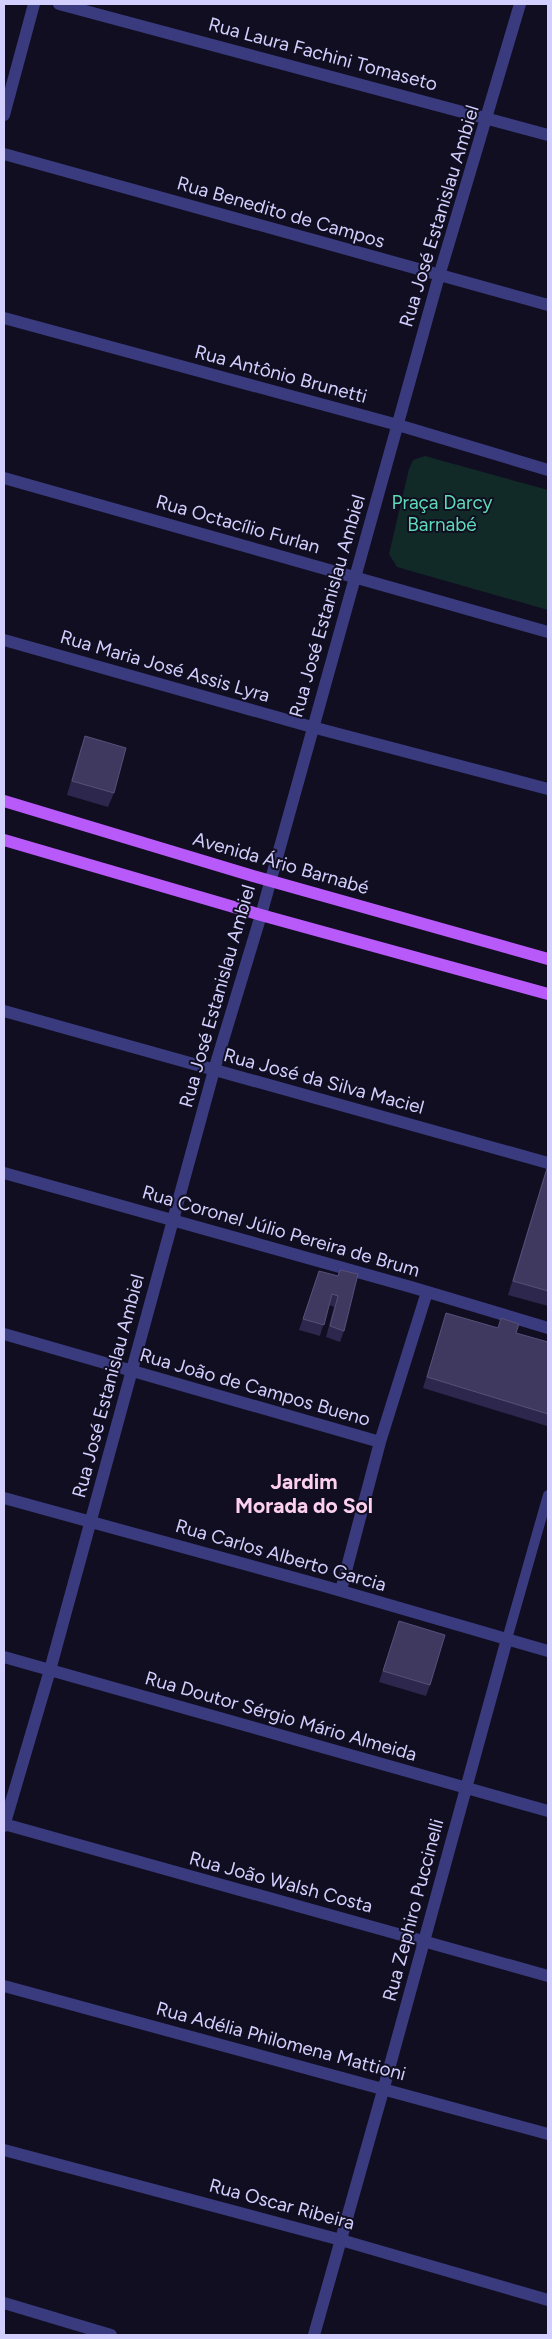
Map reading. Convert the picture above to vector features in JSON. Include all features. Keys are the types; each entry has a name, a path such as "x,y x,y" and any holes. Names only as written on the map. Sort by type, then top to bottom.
{"main road":[{"name":"Avenida Ário Barnabé","path":"4,801 270,880 548,959"},
{"path":"4,840 261,915 548,994"}],"street":[{"path":"4,115 34,4"},
{"name":"Rua Laura Fachini Tomaseto","path":"59,4 548,134"},
{"name":"Rua José Estanislau Ambiel","path":"4,1825 50,1670 214,1070 261,915 312,727 440,276 520,4"},
{"name":"Rua Benedito de Campos","path":"4,154 548,305"},
{"name":"Rua Antônio Brunetti","path":"4,318 398,425 548,470"},
{"name":"Rua Octacílio Furlan","path":"4,478 548,632"},
{"name":"Rua Maria José Assis Lyra","path":"4,640 312,727 548,789"},
{"name":"Rua José da Silva Maciel","path":"4,1011 548,1163"},
{"name":"Rua Coronel Júlio Pereira de Brum","path":"4,1173 548,1328"},
{"path":"341,1590 380,1442 427,1292"},
{"name":"Rua João de Campos Bueno","path":"4,1334 380,1442"},
{"name":"Rua Zephiro Puccinelli","path":"314,2335 548,1495"},
{"name":"Rua Carlos Alberto Garcia","path":"4,1498 341,1590 548,1651"},
{"name":"Rua Doutor Sérgio Mário Almeida","path":"4,1657 548,1811"},
{"name":"Rua João Walsh Costa","path":"4,1825 548,1976"},
{"name":"Rua Adélia Philomena Mattioni","path":"4,1986 384,2087 548,2134"},
{"name":"Rua Oscar Ribeira","path":"4,2150 341,2240 548,2300"},
{"path":"4,2303 111,2335"}],"green space":[{"name":"Praça Darcy Barnabé","path":"425,456 548,490 548,610 397,567 389,554 409,469 413,460"}],"building":[{"path":"85,736 126,748 114,793 72,781"},
{"path":"548,1165 548,1291 513,1281"},
{"path":"340,1270 358,1274 344,1331 330,1326 338,1296 332,1294 324,1325 303,1319 319,1271 338,1276"},
{"path":"446,1313 498,1328 501,1318 519,1324 516,1333 548,1342 548,1414 427,1377"},
{"path":"399,1621 445,1635 430,1685 383,1671"}],"district":[{"name":"Jardim Morada do Sol","path":"304,1493"}]}
